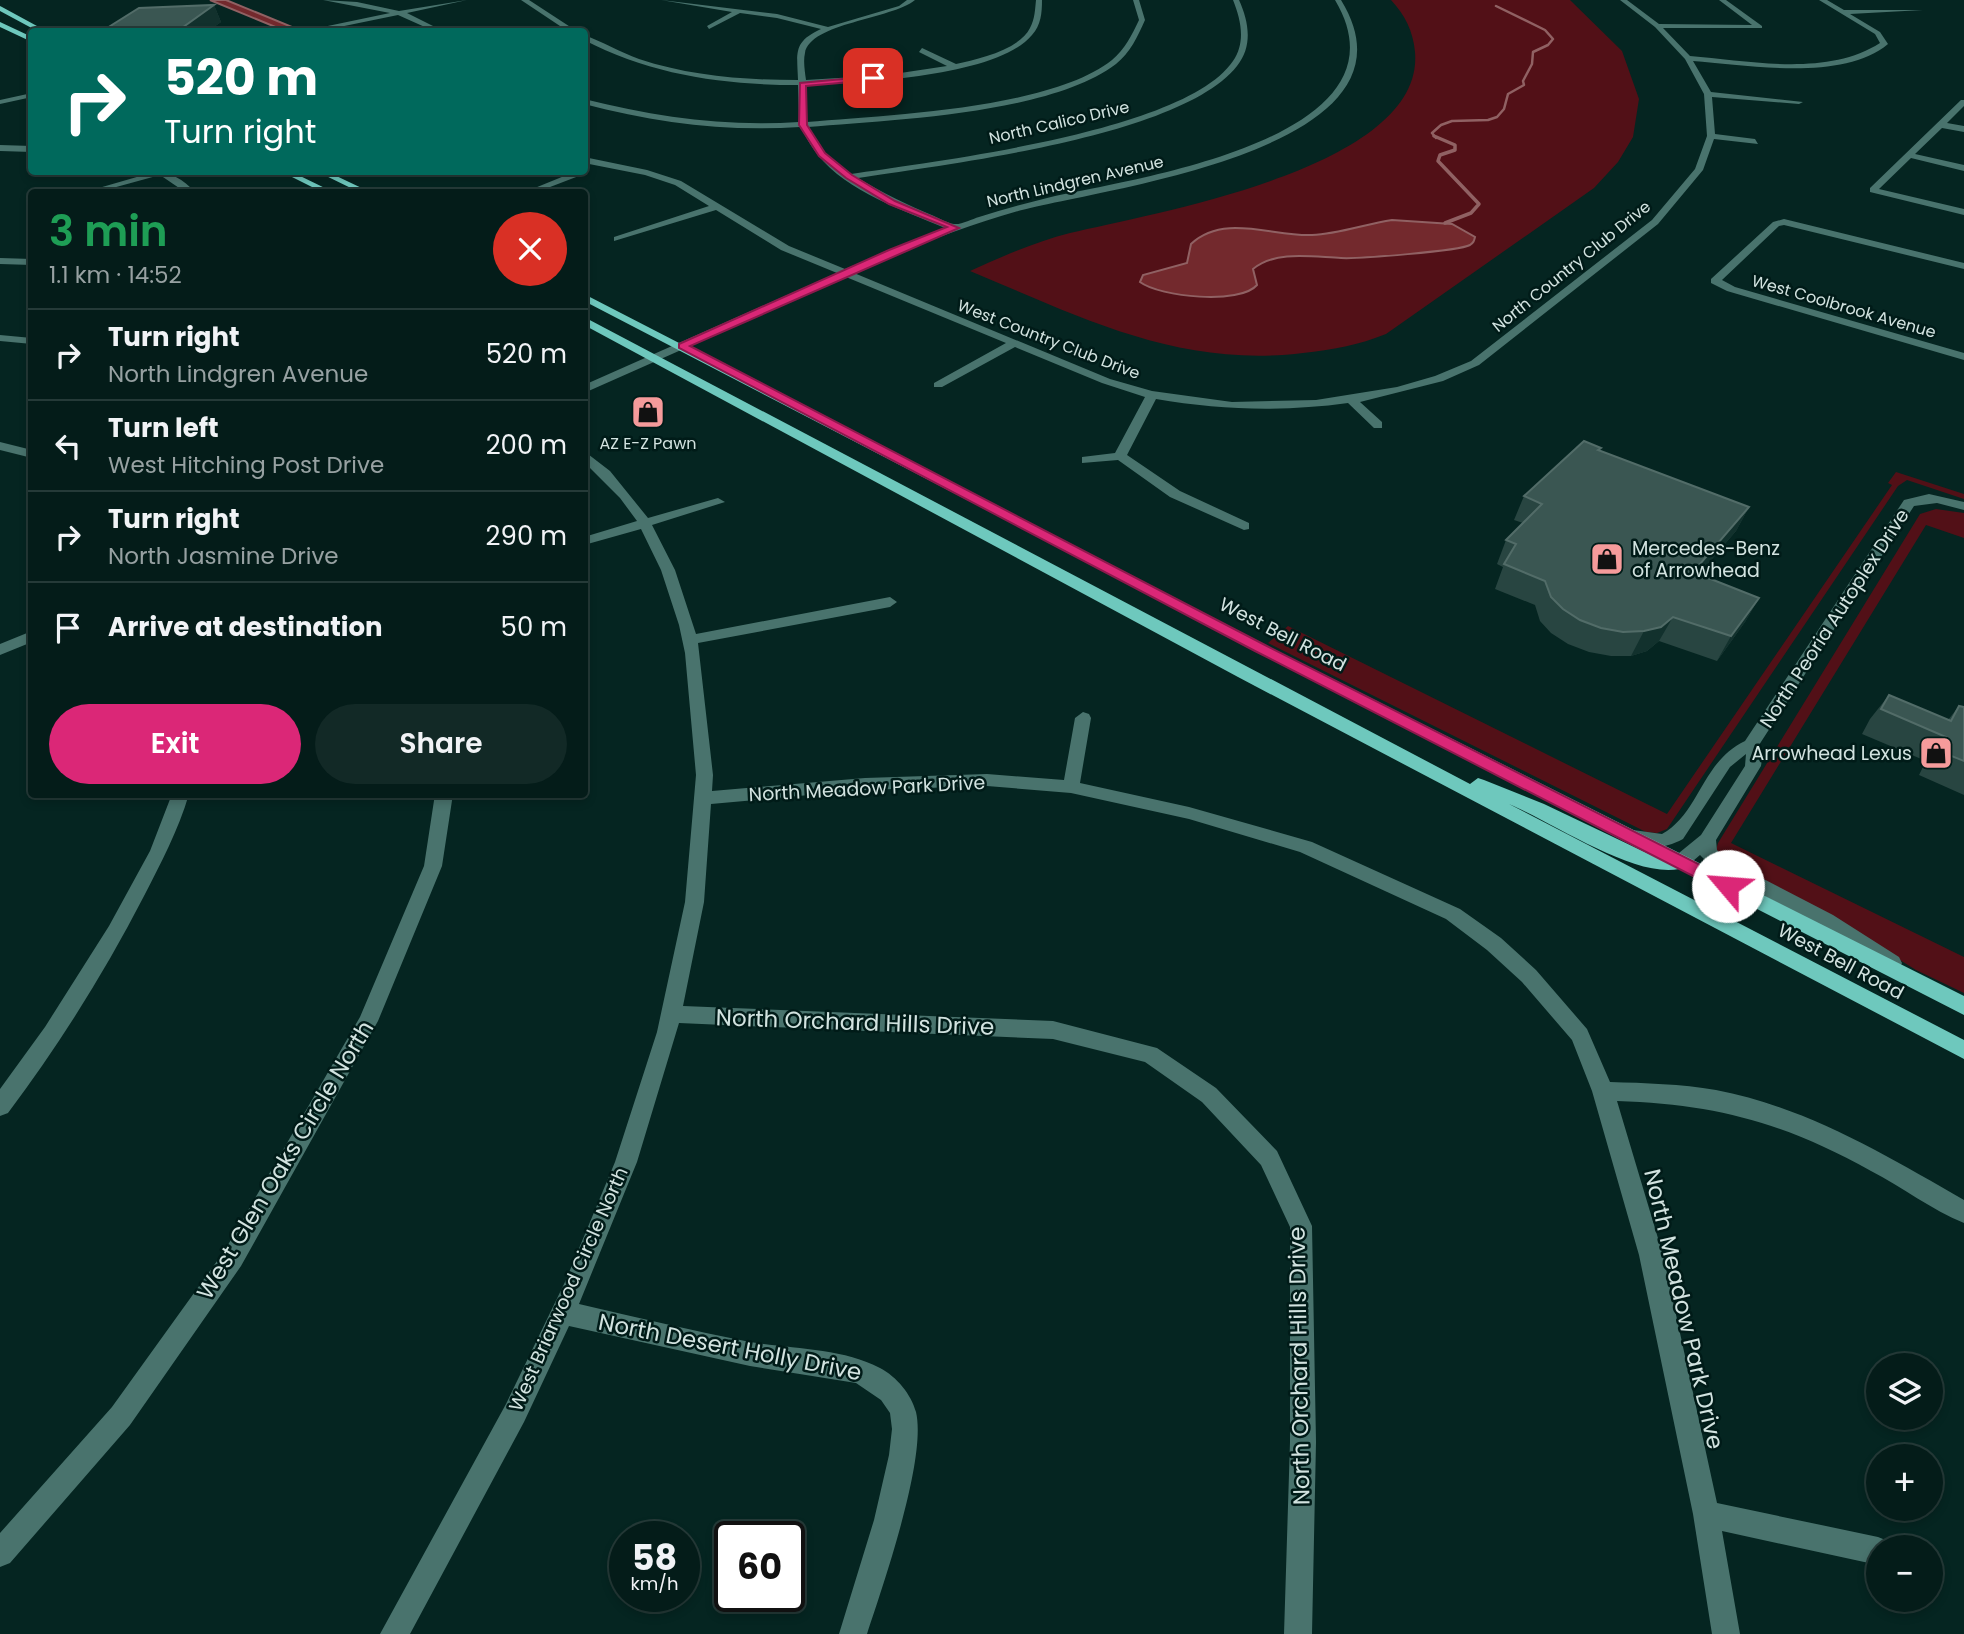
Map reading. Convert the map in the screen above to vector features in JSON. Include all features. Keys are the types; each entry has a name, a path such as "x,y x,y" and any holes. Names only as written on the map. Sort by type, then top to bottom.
{"main road":[{"path":"0,8 37,28"},
{"path":"0,24 28,38"},
{"path":"292,175 322,189"},
{"path":"328,175 359,189"},
{"name":"West Bell Road","path":"588,300 682,346 1260,648 1964,1006"},
{"name":"West Bell Road","path":"588,322 1244,673 1964,1050"},
{"path":"1426,768 1506,796 1642,861 1664,865 1680,862"}],"street":[{"path":"321,28 464,0"},
{"path":"524,0 569,28"},
{"path":"664,0 778,16 828,29"},
{"path":"588,39 615,54 669,70 738,81 803,84 956,67 999,52 1025,39 1037,24 1039,0"},
{"path":"588,102 629,113 720,126 803,125 982,105 1049,92 1108,66 1124,53 1142,19 1136,0"},
{"name":"North Calico Drive","path":"849,177 1053,142 1121,126 1168,108 1216,82 1234,66 1247,31 1237,0"},
{"name":"North Lindgren Avenue","path":"588,388 845,273 955,228 1051,200 1153,180 1227,158 1281,134 1328,102 1355,59 1355,39 1349,16 1338,0"},
{"name":"North Country Club Drive","path":"1415,386 1450,375 1475,363 1655,222 1699,170 1711,136 1708,94 1688,58 1657,26 1623,0"},
{"path":"1657,26 1760,27 1722,0"},
{"path":"1688,58 1825,65 1876,52 1884,44 1878,33 1822,0"},
{"path":"323,3 369,3 398,12 433,28"},
{"path":"913,4 828,29 808,38 801,52 803,125 822,155 849,177 892,202 955,228"},
{"path":"1843,12 1920,10"},
{"path":"709,27 738,11"},
{"path":"922,50 956,67"},
{"path":"669,70 685,62"},
{"path":"1708,94 1799,102"},
{"path":"0,102 28,96"},
{"path":"1964,102 1873,190 1964,212"},
{"path":"1941,125 1964,129"},
{"path":"1711,136 1755,142"},
{"path":"0,148 28,149"},
{"path":"1908,155 1964,167"},
{"name":"West Country Club Drive","path":"588,161 671,180 785,247 1013,344 1106,381 1152,395 1240,405 1352,401 1415,386"},
{"path":"588,167 597,162"},
{"path":"101,189 150,175"},
{"path":"166,175 187,189"},
{"path":"537,189 571,175"},
{"path":"671,180 686,175"},
{"path":"617,239 719,206"},
{"name":"West Coolbrook Avenue","path":"1964,266 1784,222 1769,229 1717,278 1717,283 1964,357"},
{"path":"0,261 28,262"},
{"path":"0,338 28,341"},
{"path":"938,385 1013,344"},
{"path":"1120,456 1152,395"},
{"path":"1352,401 1378,425"},
{"path":"0,446 28,453"},
{"path":"1087,460 1120,456 1175,494 1244,526"},
{"name":"West Briarwood Circle North","path":"394,1634 480,1480 563,1313 600,1228 630,1149 671,1014 694,900 704,798 703,713 690,640 673,580 644,522 611,478 588,458"},
{"name":"North Peoria Autoplex Drive","path":"1627,835 1658,841 1674,836 1730,755 1751,744 1909,503 1936,499 1964,506"},
{"path":"588,540 718,502"},
{"path":"690,640 890,602"},
{"path":"0,650 28,638"},
{"path":"1071,787 1083,718"},
{"name":"North Peoria Autoplex Drive","path":"1680,862 1707,840 1754,766 1755,752 1751,744"},
{"name":"North Meadow Park Drive","path":"704,798 865,784 986,780 1071,787 1189,813 1306,847 1453,914 1494,944 1529,976 1580,1035 1603,1091 1651,1255 1706,1514 1726,1634"},
{"path":"0,1106 33,1064 110,940 172,828 180,798"},
{"name":"West Glen Oaks Circle North","path":"0,1553 121,1416 233,1258 368,1021 433,866 443,798"},
{"path":"1707,840 1708,853 1721,865 1826,920 1919,983"},
{"name":"North Orchard Hills Drive","path":"671,1014 1054,1030 1150,1054 1209,1095 1269,1158 1301,1226 1303,1442 1298,1634"},
{"path":"1603,1091 1690,1096 1768,1114 1841,1143 1964,1212"},
{"name":"North Desert Holly Drive","path":"563,1313 750,1354 856,1371 876,1379 895,1397 903,1413 904,1451 853,1634"},
{"path":"1706,1514 1866,1548"}],"shaded area":[{"path":"210,0 226,0 295,28 278,28"},
{"path":"1391,0 1570,0 1622,51 1639,99 1633,137 1618,162 1594,188 1386,334 1335,349 1257,356 1172,346 1091,321 970,271 1019,250 1070,233 1218,198 1277,178 1332,155 1377,126 1406,92 1415,52 1408,24"},
{"path":"1392,220 1452,224 1475,237 1470,245 1429,252 1351,258 1295,256 1273,259 1253,269 1257,285 1234,295 1181,295 1164,292 1140,282 1143,275 1187,263 1191,244 1218,230 1234,228 1312,235"},
{"path":"1896,472 1964,494 1964,499 1907,480 1898,486 1667,829 1657,833 1646,832 1268,643 1288,626 1667,814 1892,485 1888,483"},
{"path":"1936,509 1964,513 1964,538 1926,525 1731,843 1964,957 1964,993 1916,970 1811,905 1724,861 1716,850 1920,514"}],"building":[{"path":"214,5 182,28 107,28 139,8"},
{"name":"Mercedes-Benz of Arrowhead","path":"1584,441 1601,448 1598,450 1749,507 1693,572 1759,598 1731,636 1673,617 1661,627 1644,631 1623,632 1601,628 1580,620 1563,609 1551,597 1545,581 1504,564 1516,544 1506,540 1542,504 1524,496"},
{"path":"1889,695 1951,721 1959,706 1964,707 1964,761 1939,751 1946,737 1881,709"}],"waterway":[{"path":"1435,136 1432,133 1441,125 1452,121 1488,120 1497,117 1504,109 1508,94 1524,85 1523,81 1532,64 1533,52 1548,45 1553,39 1545,30 1496,6"},
{"path":"1435,136 1455,145 1455,150 1440,155 1438,161 1479,204 1471,213 1445,223"}],"place":[{"name":"AZ E-Z Pawn","path":"648,412"},
{"name":"Mercedes-Benz of Arrowhead","path":"1607,559"},
{"name":"Arrowhead Lexus","path":"1936,753"}],"route":[{"path":"873,78 803,84 803,125 822,155 849,177 892,202 955,228 893,252 682,346 1260,648 1728,886"}]}
